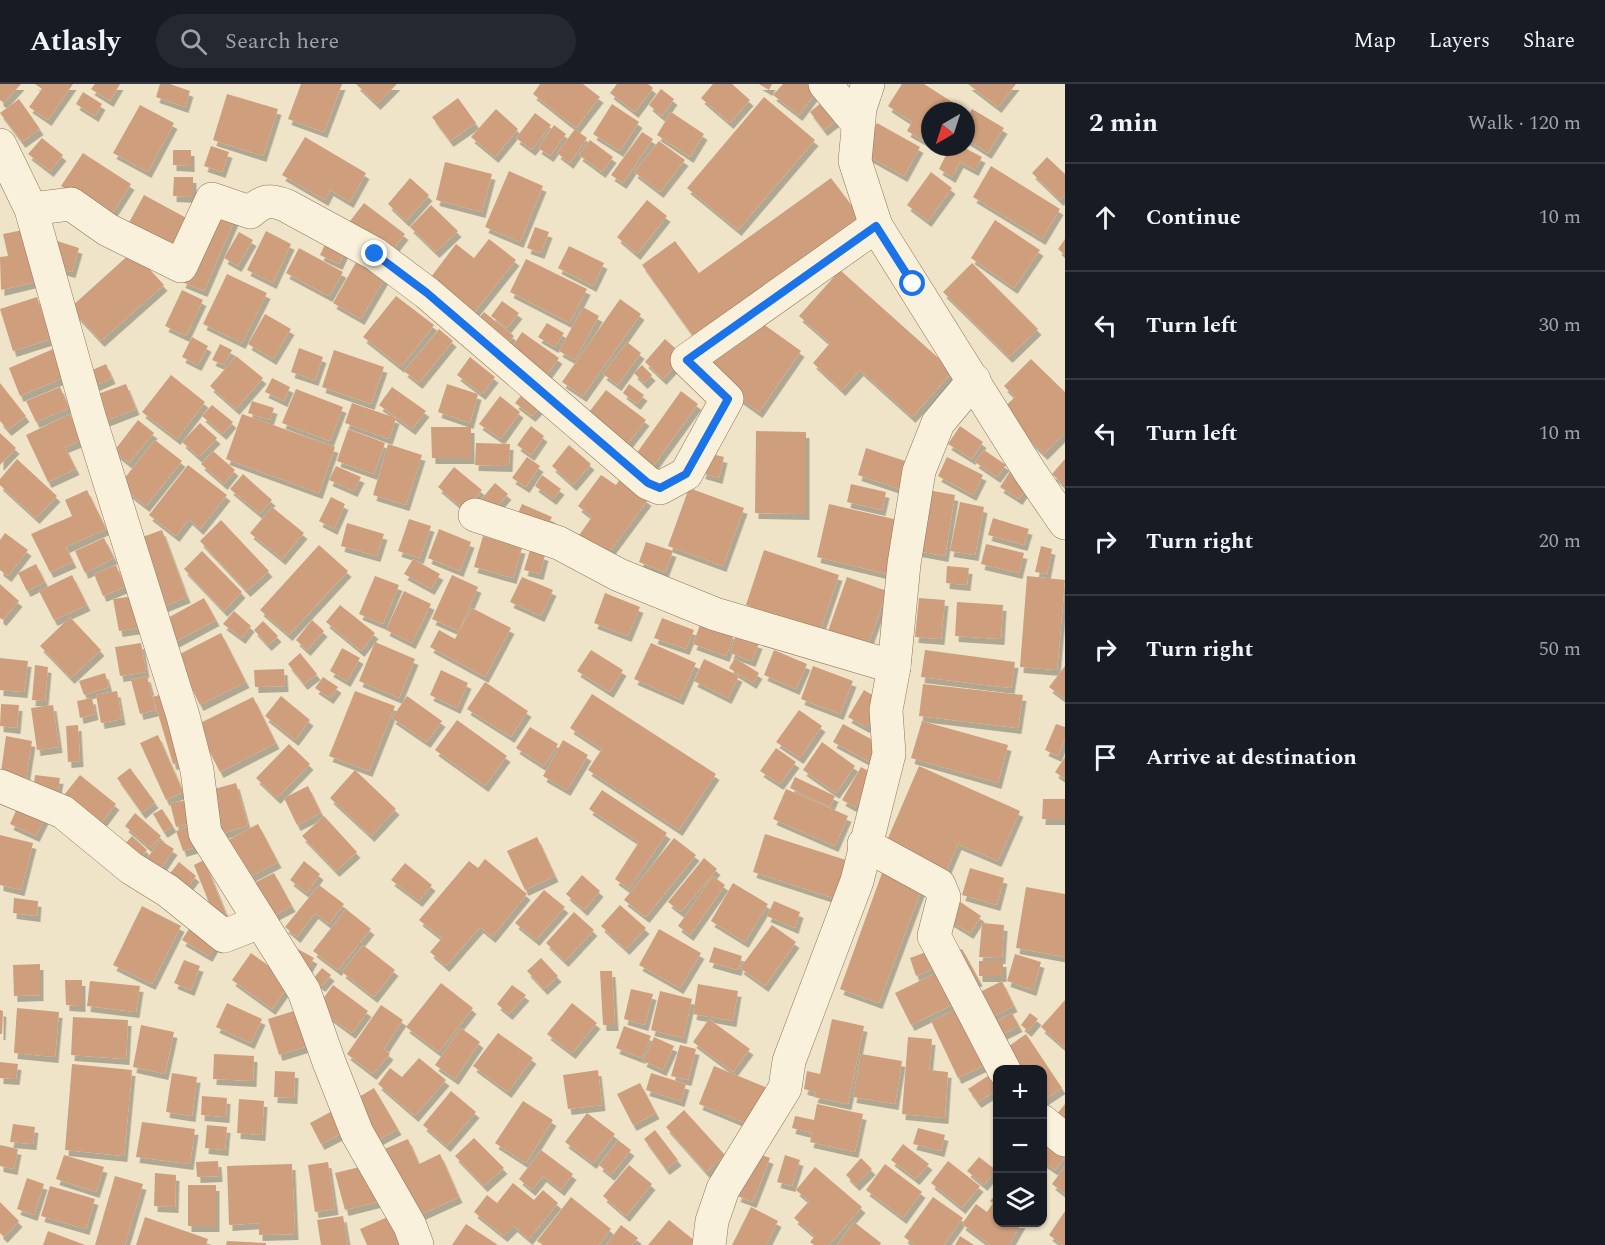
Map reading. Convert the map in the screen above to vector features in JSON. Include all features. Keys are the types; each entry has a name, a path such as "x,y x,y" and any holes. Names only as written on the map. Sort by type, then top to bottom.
{"street":[{"path":"825,84 858,124"},
{"path":"868,84 858,124 855,161 876,226 1030,472 1065,522"},
{"path":"0,145 31,209 89,416 183,717 197,770 205,833 304,991 357,1133 410,1226 417,1245"},
{"path":"31,209 71,204 108,230 181,266 212,199 250,212 262,201 273,200 287,206 375,254 427,293 648,483 660,488 686,474 728,399 687,360 876,226"},
{"path":"709,1245 712,1221 723,1189 784,1088 789,1061 857,881 864,844 889,754 886,710 894,667 904,564 919,471 938,423 974,380"},
{"path":"475,515 551,539 619,575 715,614 894,667"},
{"path":"0,786 63,812 130,868 168,891 224,936 260,922"},
{"path":"864,844 939,885 944,897 934,936 1001,1065"},
{"path":"1047,1125 1065,1140"}],"building":[{"path":"0,84 21,84 4,103 0,100"},
{"path":"35,84 73,84 48,120 29,107 42,89"},
{"path":"95,84 120,84 110,101 91,89"},
{"path":"160,84 170,84 190,91 185,107 156,97"},
{"path":"301,84 342,84 324,132 288,119"},
{"path":"356,84 397,84 377,104"},
{"path":"540,84 583,84 600,97 576,128 533,94"},
{"path":"617,84 648,84 653,88 635,112 610,93"},
{"path":"713,84 732,84 750,100 730,123 701,98"},
{"path":"759,84 772,84 769,90"},
{"path":"783,84 808,84 817,91 799,115 773,95"},
{"path":"902,84 924,84 952,102 921,102 921,139 907,131 912,122 888,106"},
{"path":"968,84 1016,84 998,107"},
{"path":"661,89 674,99 662,116 649,105"},
{"path":"83,92 102,104 95,116 76,104"},
{"path":"227,94 278,109 263,156 213,140"},
{"path":"764,97 815,140 738,230 687,188"},
{"path":"458,98 476,123 450,141 432,117"},
{"path":"19,99 40,129 22,142 0,113"},
{"path":"822,102 837,120 824,130 810,112"},
{"path":"612,104 639,122 620,151 593,134"},
{"path":"140,105 174,123 148,172 113,153"},
{"path":"496,109 518,129 495,157 471,137"},
{"path":"975,111 1004,128 988,153 975,145"},
{"path":"671,112 704,134 690,157 657,135"},
{"path":"535,113 551,125 532,150 516,138"},
{"path":"877,123 920,147 904,176 861,152"},
{"path":"554,125 566,134 550,156 538,148"},
{"path":"575,129 587,138 570,163 557,153"},
{"path":"642,132 653,139 623,183 611,175"},
{"path":"305,137 366,173 350,202 330,190 325,200 282,175"},
{"path":"42,138 63,155 50,171 28,154"},
{"path":"590,140 613,157 602,172 579,155"},
{"path":"659,141 685,160 660,192 634,172"},
{"path":"211,146 229,152 222,172 204,166"},
{"path":"173,150 191,150 191,166 173,165"},
{"path":"83,153 131,184 110,217 61,186"},
{"path":"975,153 982,157 975,170 960,162 952,177 939,169 946,156 975,156"},
{"path":"1047,157 1065,174 1065,194 1060,200 1032,173"},
{"path":"445,162 492,174 482,212 436,200"},
{"path":"991,166 1060,209 1042,239 973,197"},
{"path":"509,171 543,186 520,242 485,227"},
{"path":"931,172 952,188 928,221 907,205"},
{"path":"174,177 193,177 193,197 173,196"},
{"path":"410,178 429,195 406,221 388,204"},
{"path":"831,178 865,223 698,343 642,265 675,241 699,273"},
{"path":"144,195 192,221 174,255 126,228"},
{"path":"647,200 667,216 637,254 617,237"},
{"path":"364,203 405,234 388,256 347,225"},
{"path":"431,205 458,231 436,252 410,227"},
{"path":"214,207 236,217 204,291 182,282"},
{"path":"995,220 1040,250 1014,288 971,258"},
{"path":"535,227 549,232 541,253 527,248"},
{"path":"23,230 34,282 1,290 0,257 8,256 3,234"},
{"path":"266,231 291,244 273,283 247,270"},
{"path":"239,232 253,240 238,266 224,258"},
{"path":"328,238 347,247 339,264 320,255"},
{"path":"489,239 516,260 469,319 431,277 456,244 474,258"},
{"path":"1065,239 1065,255 1058,249"},
{"path":"54,240 79,248 72,272 47,265"},
{"path":"569,246 604,263 593,286 558,268"},
{"path":"299,248 343,272 329,296 286,273"},
{"path":"133,251 164,285 101,341 70,308"},
{"path":"358,259 386,276 361,319 333,303"},
{"path":"526,259 587,289 570,323 510,292"},
{"path":"972,263 1038,329 1009,357 943,292"},
{"path":"840,270 953,371 912,417 860,370 842,390 813,363 830,343 799,316"},
{"path":"227,274 267,293 242,343 203,324"},
{"path":"182,290 203,300 186,336 165,326"},
{"path":"396,296 434,325 401,367 363,337"},
{"path":"37,297 51,339 13,351 0,309"},
{"path":"620,299 641,314 583,396 562,382"},
{"path":"502,301 519,313 507,328 491,316"},
{"path":"583,307 599,316 575,360 559,351"},
{"path":"484,312 514,336 504,349 474,324"},
{"path":"265,314 291,329 273,359 248,344"},
{"path":"759,321 801,351 759,412 704,373 733,332 745,340"},
{"path":"547,323 564,333 555,347 538,337"},
{"path":"439,329 453,341 419,383 404,371"},
{"path":"522,332 559,358 543,380 507,355"},
{"path":"192,337 208,346 198,365 182,357"},
{"path":"665,339 684,356 663,379 645,362"},
{"path":"627,342 641,353 618,385 603,374"},
{"path":"220,344 232,350 224,365 212,360"},
{"path":"299,348 323,357 315,380 291,372"},
{"path":"53,349 65,377 20,396 9,368"},
{"path":"334,350 384,367 371,404 322,387"},
{"path":"236,356 263,378 236,409 210,386"},
{"path":"470,357 495,377 482,394 457,375"},
{"path":"1031,359 1065,392 1065,433 1044,454 1000,411 1015,397 1004,386"},
{"path":"106,364 112,378 96,385 90,371"},
{"path":"642,365 652,375 644,383 634,373"},
{"path":"171,375 205,402 177,439 142,412"},
{"path":"272,378 290,387 284,401 265,392"},
{"path":"0,383 26,416 8,430 0,421"},
{"path":"126,384 136,409 105,421 95,395"},
{"path":"447,384 478,394 470,423 438,412"},
{"path":"629,384 644,395 637,404 623,393"},
{"path":"60,387 69,408 36,422 26,401"},
{"path":"392,387 426,411 412,429 379,405"},
{"path":"296,389 343,407 330,441 282,423"},
{"path":"606,390 646,420 626,446 586,416"},
{"path":"681,391 698,404 651,469 634,457"},
{"path":"524,392 541,406 532,416 515,403"},
{"path":"500,396 520,412 501,439 479,424"},
{"path":"252,401 274,408 270,420 248,413"},
{"path":"352,403 396,418 389,439 345,423"},
{"path":"212,405 233,422 223,434 202,416"},
{"path":"70,414 82,440 65,447 76,469 48,482 26,435"},
{"path":"242,414 335,447 319,493 226,459"},
{"path":"138,420 154,433 129,463 114,451"},
{"path":"200,423 217,438 199,457 182,442"},
{"path":"531,426 544,436 531,455 517,445"},
{"path":"960,426 983,442 972,459 948,444"},
{"path":"431,427 471,427 471,458 432,458"},
{"path":"348,429 385,443 374,474 337,461"},
{"path":"756,431 806,432 806,514 755,513"},
{"path":"0,433 16,448 0,465"},
{"path":"155,440 182,461 146,506 119,485"},
{"path":"476,443 510,444 509,466 475,465"},
{"path":"388,444 422,455 406,505 373,495"},
{"path":"569,445 591,464 573,485 552,466"},
{"path":"866,448 911,463 903,490 858,475"},
{"path":"984,450 1006,465 997,477 975,462"},
{"path":"213,451 235,470 224,484 201,464"},
{"path":"707,453 724,457 719,478 702,473"},
{"path":"527,457 540,466 526,487 512,478"},
{"path":"947,457 983,475 973,495 938,476"},
{"path":"17,459 57,496 36,518 0,485 0,479"},
{"path":"1065,459 1065,486 1052,474"},
{"path":"188,465 227,495 200,529 189,519 176,536 149,515"},
{"path":"336,466 361,477 354,491 329,480"},
{"path":"454,467 482,490 465,510 438,487"},
{"path":"1011,470 1030,483 1019,499 1000,487"},
{"path":"243,474 272,500 260,514 230,489"},
{"path":"542,475 561,489 553,499 535,486"},
{"path":"601,475 616,485 620,479 648,500 605,558 577,538 592,517 578,506"},
{"path":"495,483 508,494 490,514 478,503"},
{"path":"851,484 886,492 882,510 847,502"},
{"path":"689,488 744,508 723,566 668,546"},
{"path":"87,490 106,529 66,547 73,562 50,572 31,534 72,516 65,500"},
{"path":"928,490 955,495 945,556 918,551"},
{"path":"331,497 345,504 334,529 319,521"},
{"path":"960,502 984,507 975,555 950,551"},
{"path":"522,504 552,517 545,531 516,518"},
{"path":"829,504 898,520 887,574 817,557"},
{"path":"272,507 304,533 282,559 250,533"},
{"path":"993,518 1029,529 1024,545 988,535"},
{"path":"409,519 431,526 420,558 398,551"},
{"path":"221,520 269,571 247,591 200,541"},
{"path":"347,523 384,534 377,556 341,546"},
{"path":"439,529 471,542 460,571 428,558"},
{"path":"162,530 187,597 160,608 134,540"},
{"path":"5,533 28,550 8,576 0,570 0,540"},
{"path":"483,536 522,548 513,578 474,567"},
{"path":"104,538 114,558 85,573 75,551"},
{"path":"646,542 673,551 665,572 639,562"},
{"path":"986,544 1024,553 1019,573 981,564"},
{"path":"319,545 348,571 289,635 260,610"},
{"path":"1041,546 1052,549 1047,574 1035,572"},
{"path":"530,550 545,555 540,574 524,570"},
{"path":"764,550 839,575 820,631 746,605"},
{"path":"202,551 242,592 224,611 184,569"},
{"path":"413,559 440,574 431,589 404,574"},
{"path":"36,564 45,582 27,591 18,573"},
{"path":"116,565 125,587 103,596 94,574"},
{"path":"947,566 969,568 967,585 946,583"},
{"path":"72,575 87,605 54,620 39,591"},
{"path":"452,575 478,587 459,631 432,619"},
{"path":"375,576 399,585 383,624 359,614"},
{"path":"1027,576 1065,580 1057,670 1020,667"},
{"path":"522,577 553,590 541,616 510,602"},
{"path":"847,577 887,591 867,648 827,634"},
{"path":"0,584 19,601 3,620 0,618"},
{"path":"404,591 431,604 412,643 386,630"},
{"path":"605,593 640,607 628,636 594,623"},
{"path":"134,596 139,628 119,631 113,599"},
{"path":"204,598 216,620 175,642 164,620"},
{"path":"919,598 945,600 941,639 915,637"},
{"path":"957,602 1003,605 1001,639 955,636"},
{"path":"340,605 375,633 361,651 326,622"},
{"path":"472,608 511,628 485,677 430,647 439,630 455,639"},
{"path":"234,611 251,626 242,638 223,624"},
{"path":"70,617 101,650 71,678 40,646"},
{"path":"662,618 694,630 686,649 654,638"},
{"path":"312,620 324,631 307,650 296,640"},
{"path":"263,621 278,636 268,645 254,630"},
{"path":"701,622 734,634 726,656 693,644"},
{"path":"221,633 246,682 200,705 176,656"},
{"path":"736,635 759,643 752,661 730,653"},
{"path":"375,642 415,659 399,698 359,681"},
{"path":"141,643 146,672 120,676 115,647"},
{"path":"651,643 696,663 680,699 634,679"},
{"path":"342,648 360,658 347,681 330,671"},
{"path":"591,650 623,670 610,692 577,671"},
{"path":"774,650 807,664 796,689 764,675"},
{"path":"925,650 1015,662 1011,688 921,677"},
{"path":"300,653 317,674 304,684 288,664"},
{"path":"0,658 28,661 24,692 0,690"},
{"path":"735,658 759,673 753,683 729,668"},
{"path":"704,659 739,676 728,698 694,681"},
{"path":"35,665 48,667 45,701 32,700"},
{"path":"813,666 853,681 840,714 801,699"},
{"path":"1065,666 1065,699 1049,687"},
{"path":"284,669 285,686 255,687 254,670"},
{"path":"441,670 468,683 457,708 430,695"},
{"path":"105,673 109,687 84,695 79,681"},
{"path":"147,676 156,710 140,714 131,680"},
{"path":"323,677 338,687 330,698 315,688"},
{"path":"485,682 528,711 511,737 467,709"},
{"path":"923,684 1023,695 1018,728 919,716"},
{"path":"864,690 882,701 866,727 848,717"},
{"path":"117,691 122,719 101,723 96,695"},
{"path":"355,691 395,706 369,771 329,756"},
{"path":"165,693 185,761 173,764 153,697"},
{"path":"592,694 716,774 679,830 588,770 602,749 570,728"},
{"path":"281,696 310,720 295,740 265,716"},
{"path":"407,696 442,721 427,742 392,718"},
{"path":"253,697 276,743 220,772 196,725"},
{"path":"92,698 95,714 80,718 77,701"},
{"path":"1,704 19,705 17,728 0,726"},
{"path":"53,705 59,747 37,750 31,708"},
{"path":"799,710 822,726 800,758 776,742"},
{"path":"457,720 507,756 485,786 435,750"},
{"path":"922,721 1008,745 998,783 911,758"},
{"path":"843,724 884,746 874,764 833,742"},
{"path":"1056,724 1065,727 1065,739 1058,756 1045,750"},
{"path":"78,725 80,761 68,762 66,726"},
{"path":"530,727 558,744 544,766 516,748"},
{"path":"158,735 183,792 166,800 140,743"},
{"path":"6,736 32,741 25,785 0,779"},
{"path":"563,740 588,755 567,790 543,776"},
{"path":"822,742 855,766 836,793 803,770"},
{"path":"289,744 310,764 277,798 256,778"},
{"path":"776,748 796,762 780,784 760,771"},
{"path":"1065,757 1065,779 1055,772"},
{"path":"919,766 1020,811 998,861 958,844 946,872 885,845"},
{"path":"861,767 874,774 855,807 842,800"},
{"path":"130,768 155,802 142,813 117,778"},
{"path":"355,770 396,809 371,836 330,798"},
{"path":"35,775 60,778 57,795 33,792"},
{"path":"80,775 116,804 100,825 64,795"},
{"path":"795,777 835,796 830,807 790,788"},
{"path":"236,783 248,826 220,834 207,791"},
{"path":"308,786 321,813 297,825 284,798"},
{"path":"786,789 848,816 835,846 773,819"},
{"path":"602,790 667,833 629,889 615,879 639,842 589,809"},
{"path":"1043,799 1065,799 1065,819 1042,819"},
{"path":"188,800 194,822 176,827 170,803"},
{"path":"19,804 46,816 36,836 10,824"},
{"path":"162,809 173,826 164,832 153,814"},
{"path":"135,813 161,836 150,848 125,826"},
{"path":"324,816 357,852 336,871 302,836"},
{"path":"258,824 278,862 240,882 219,845"},
{"path":"189,826 196,847 183,851 176,831"},
{"path":"765,834 849,861 836,899 753,872"},
{"path":"0,835 33,843 21,890 0,885"},
{"path":"132,836 147,850 140,858 124,845"},
{"path":"537,837 555,876 525,890 507,851"},
{"path":"674,838 696,855 646,917 624,900"},
{"path":"160,840 174,849 158,873 144,863"},
{"path":"704,858 717,869 681,912 668,902"},
{"path":"485,859 527,894 492,937 480,927 446,966 430,952 442,938 419,920 469,861 478,868"},
{"path":"204,860 228,919 217,923 194,865"},
{"path":"304,861 320,874 307,893 290,880"},
{"path":"179,862 196,876 185,890 168,876"},
{"path":"405,863 432,885 419,901 391,880"},
{"path":"970,868 1004,878 997,905 962,895"},
{"path":"274,873 292,906 261,922 244,888"},
{"path":"882,873 922,888 879,1003 840,989"},
{"path":"582,875 600,891 584,910 566,894"},
{"path":"713,876 725,885 690,935 678,926"},
{"path":"733,883 768,904 745,942 711,921"},
{"path":"319,885 344,904 329,924 315,913 297,937 285,927"},
{"path":"1026,887 1065,894 1065,957 1016,948"},
{"path":"544,890 565,907 536,940 515,923"},
{"path":"14,898 38,901 37,916 13,913"},
{"path":"956,899 981,916 970,933 944,917"},
{"path":"774,901 800,912 795,928 767,916"},
{"path":"620,905 646,928 626,949 601,926"},
{"path":"142,906 181,926 152,984 113,965"},
{"path":"346,909 371,929 338,970 313,951"},
{"path":"574,912 594,930 565,961 546,943"},
{"path":"982,923 1004,925 1002,958 979,957"},
{"path":"192,924 218,940 209,956 182,940"},
{"path":"772,925 796,942 765,986 740,968"},
{"path":"659,929 701,953 680,988 639,965"},
{"path":"363,945 395,970 374,997 342,972"},
{"path":"714,947 742,956 738,970 709,962"},
{"path":"296,948 314,958 307,970"},
{"path":"934,949 941,966 916,976 910,958"},
{"path":"962,949 979,980 968,986 950,955"},
{"path":"251,953 291,982 272,1009 232,980"},
{"path":"1015,954 1041,962 1033,990 1007,981"},
{"path":"541,958 558,976 544,989 527,971"},
{"path":"184,960 200,966 191,990 174,983"},
{"path":"979,961 1003,961 1003,976 979,976"},
{"path":"40,964 40,995 14,996 13,965"},
{"path":"322,968 331,975 322,986 313,979"},
{"path":"942,970 958,1002 911,1025 895,993"},
{"path":"600,971 612,971 615,1025 603,1025"},
{"path":"65,980 82,980 82,1006 66,1005"},
{"path":"90,981 140,986 136,1012 87,1006"},
{"path":"1002,981 1014,1006 988,1019 976,994"},
{"path":"441,983 473,1008 439,1052 406,1027"},
{"path":"698,984 738,991 733,1021 693,1014"},
{"path":"333,985 368,1011 352,1033 317,1007"},
{"path":"512,985 526,995 509,1014 497,1004"},
{"path":"631,989 653,994 645,1025 624,1019"},
{"path":"660,991 692,999 683,1038 651,1030"},
{"path":"1065,1000 1065,1048 1041,1027"},
{"path":"227,1003 262,1019 251,1043 216,1027"},
{"path":"572,1003 597,1023 572,1053 547,1034"},
{"path":"381,1005 403,1020 384,1049 390,1054 373,1074 347,1054"},
{"path":"962,1007 989,1063 958,1078 931,1021"},
{"path":"17,1008 59,1012 55,1057 14,1053"},
{"path":"0,1010 3,1011 2,1034 0,1034"},
{"path":"297,1010 308,1046 279,1055 268,1019"},
{"path":"1012,1013 1019,1026 997,1037 991,1024"},
{"path":"1030,1013 1038,1019 1028,1031 1021,1025"},
{"path":"73,1017 128,1020 126,1059 71,1055"},
{"path":"709,1019 750,1049 733,1072 693,1042"},
{"path":"832,1019 864,1026 848,1104 814,1097 816,1092 804,1089 807,1071 820,1074"},
{"path":"141,1025 174,1032 165,1074 133,1067"},
{"path":"624,1026 651,1036 642,1058 616,1048"},
{"path":"461,1028 480,1042 455,1079 435,1065"},
{"path":"498,1033 533,1058 508,1092 473,1066"},
{"path":"1026,1034 1047,1065 1007,1065 999,1053"},
{"path":"654,1037 674,1046 663,1070 643,1061"},
{"path":"908,1037 932,1039 929,1070 948,1072 945,1118 902,1114"},
{"path":"680,1045 696,1049 688,1080 671,1076"},
{"path":"214,1054 254,1056 253,1081 213,1079"},
{"path":"861,1054 902,1061 895,1104 853,1097"},
{"path":"419,1058 446,1080 415,1116 378,1084 390,1068 402,1077"},
{"path":"0,1062 18,1064 16,1079 0,1078"},
{"path":"72,1064 132,1070 124,1156 65,1150"},
{"path":"714,1066 770,1089 755,1127 699,1104"},
{"path":"1047,1066 1062,1088 1047,1098"},
{"path":"598,1070 602,1105 568,1109 563,1075"},
{"path":"275,1071 295,1072 294,1098 274,1097"},
{"path":"172,1073 197,1077 192,1116 166,1112"},
{"path":"651,1073 686,1084 681,1101 646,1090"},
{"path":"991,1074 993,1092 978,1102 968,1089"},
{"path":"640,1083 656,1113 633,1125 617,1094"},
{"path":"374,1088 398,1129 376,1141 352,1101"},
{"path":"451,1091 476,1112 447,1146 423,1125"},
{"path":"202,1096 227,1098 226,1117 201,1115"},
{"path":"239,1099 264,1101 262,1135 237,1133"},
{"path":"523,1101 553,1120 526,1163 495,1143"},
{"path":"817,1104 863,1114 855,1152 810,1142 812,1133 792,1128 795,1116 814,1120"},
{"path":"1065,1104 1065,1130 1052,1120"},
{"path":"334,1110 346,1131 321,1144 310,1123"},
{"path":"684,1110 725,1155 706,1172 666,1127"},
{"path":"587,1113 615,1134 593,1163 565,1142"},
{"path":"142,1122 195,1129 190,1164 136,1157"},
{"path":"13,1124 35,1127 33,1144 10,1142"},
{"path":"207,1125 227,1127 225,1150 205,1148"},
{"path":"918,1128 945,1135 941,1151 913,1144"},
{"path":"655,1130 678,1160 666,1169 644,1139"},
{"path":"1047,1134 1065,1147 1065,1157 1055,1170 1047,1164"},
{"path":"474,1138 504,1168 484,1186 455,1156"},
{"path":"408,1139 419,1164 440,1154 459,1197 413,1218 382,1150"},
{"path":"618,1140 631,1150 611,1175 599,1165"},
{"path":"903,1144 929,1164 916,1179 891,1160"},
{"path":"0,1145 18,1149 14,1169 0,1166"},
{"path":"541,1150 573,1174 561,1190 543,1176 532,1190 519,1179"},
{"path":"754,1152 770,1158 753,1202 737,1196"},
{"path":"64,1155 104,1167 96,1192 56,1179"},
{"path":"785,1155 800,1160 792,1186 777,1182"},
{"path":"979,1157 993,1168 993,1174 984,1185 967,1171"},
{"path":"861,1158 872,1169 856,1185 846,1175"},
{"path":"218,1161 219,1176 197,1177 196,1162"},
{"path":"948,1161 980,1186 962,1208 931,1183"},
{"path":"328,1162 335,1209 315,1212 308,1165"},
{"path":"292,1164 295,1234 259,1235 259,1223 229,1225 227,1166"},
{"path":"885,1164 922,1192 903,1218 866,1190"},
{"path":"368,1165 377,1202 345,1210 335,1173"},
{"path":"629,1165 652,1184 626,1216 603,1196"},
{"path":"1065,1166 1065,1194 1052,1184"},
{"path":"815,1167 862,1207 829,1245 814,1245 810,1242 815,1236 794,1218 809,1201 796,1190"},
{"path":"155,1173 176,1175 175,1207 154,1206"},
{"path":"115,1176 143,1184 125,1245 95,1245"},
{"path":"27,1178 44,1184 34,1215 17,1209"},
{"path":"513,1183 534,1200 543,1190 558,1203 529,1239 514,1226 504,1236 474,1212 487,1195 497,1203"},
{"path":"188,1185 216,1185 216,1226 188,1226"},
{"path":"50,1186 95,1199 86,1229 41,1216"},
{"path":"571,1197 611,1229 599,1245 543,1245 537,1241"},
{"path":"933,1197 963,1218 944,1245 915,1245 904,1237"},
{"path":"0,1202 19,1221 4,1237 0,1233"},
{"path":"993,1203 993,1227 1019,1227 1009,1245 990,1245 962,1224 976,1204 987,1212"},
{"path":"751,1207 778,1221 766,1245 732,1245"},
{"path":"1065,1211 1065,1245 1063,1245 1049,1235"},
{"path":"343,1216 348,1245 321,1245 317,1220"},
{"path":"390,1216 402,1245 367,1245 360,1229"},
{"path":"145,1217 208,1239 206,1245 136,1245"},
{"path":"669,1220 700,1245 648,1245"},
{"path":"854,1222 881,1243 880,1245 837,1245"},
{"path":"466,1224 498,1245 452,1245"},
{"path":"621,1225 638,1238 632,1245 606,1245"},
{"path":"48,1231 85,1245 43,1245"},
{"path":"960,1236 974,1245 955,1245"},
{"path":"227,1241 266,1243 266,1245 226,1245"}],"route":[{"path":"375,254 427,293 648,483 660,488 675,482 686,474 728,399 687,360 876,226 913,284"}]}
